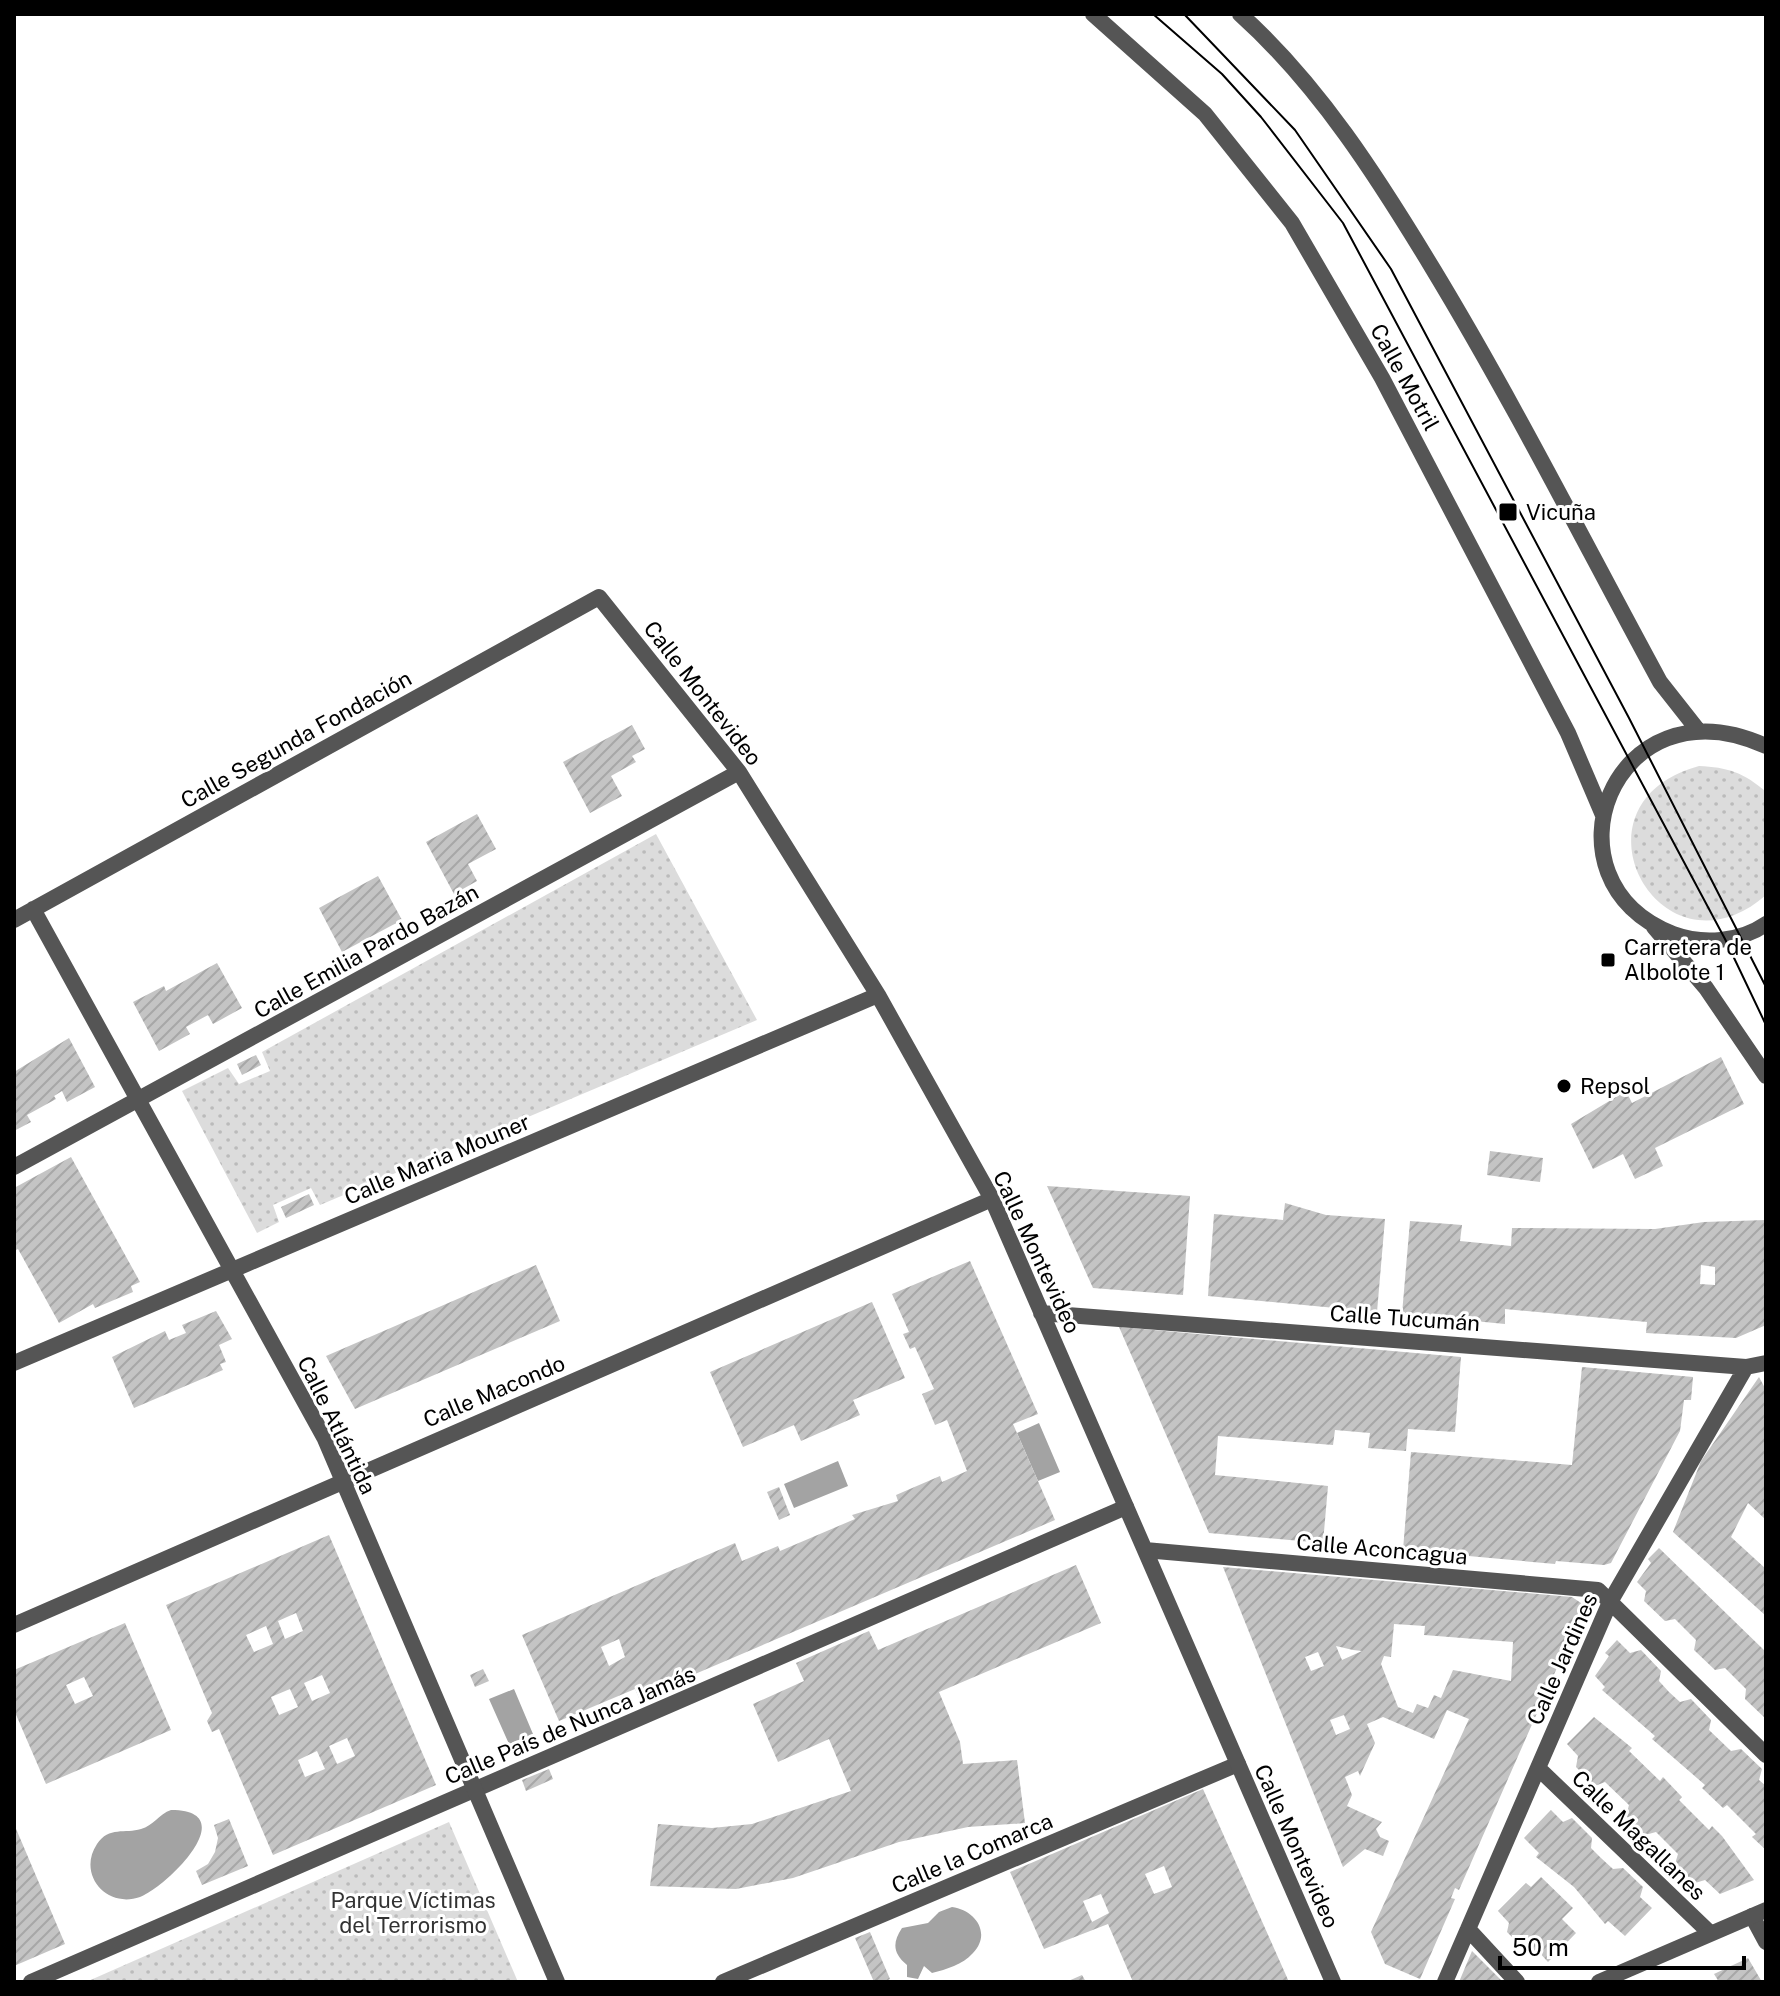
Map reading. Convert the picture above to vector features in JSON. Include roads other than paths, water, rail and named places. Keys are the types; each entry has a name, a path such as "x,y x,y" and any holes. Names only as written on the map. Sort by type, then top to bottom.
{"street":[{"name":"Calle Motril","path":"1093,14 1205,114 1292,223 1382,378 1568,733 1603,815"},
{"path":"1240,14 1274,45 1375,174 1471,332 1660,682 1697,729"},
{"name":"Calle Montevideo","path":"599,597 739,772 878,995 992,1199 1333,1982"},
{"name":"Calle Segunda Fondación","path":"14,920 599,597"},
{"path":"1766,746 1730,731 1697,729 1663,739 1631,762 1615,784 1603,815 1601,841 1615,888 1628,905 1653,926 1706,988 1766,1076"},
{"name":"Calle Emilia Pardo Bazán","path":"14,1167 739,772"},
{"name":"Calle Atlántida","path":"33,909 325,1439 557,1982"},
{"path":"1653,926 1687,939 1719,941 1766,924"},
{"name":"Calle Maria Mouner","path":"14,1363 878,995"},
{"name":"Calle Macondo","path":"14,1625 992,1199"},
{"name":"Calle Tucumán","path":"1041,1313 1746,1367 1766,1363"},
{"name":"Calle Jardines","path":"1445,1982 1610,1602 1746,1367"},
{"name":"Calle País de Nunca Jamás","path":"31,1982 1126,1507"},
{"name":"Calle Aconcagua","path":"1145,1550 1598,1590 1610,1602"},
{"path":"1610,1602 1766,1755"},
{"name":"Calle la Comarca","path":"723,1982 1238,1764"},
{"name":"Calle Magallanes","path":"1538,1768 1710,1933"},
{"path":"1599,1982 1759,1913 1766,1942"},
{"path":"1468,1929 1517,1982"}],"tram line":[{"path":"1153,14 1222,74 1261,117 1343,223 1725,939 1766,1025"},
{"path":"1184,14 1295,130 1391,269 1629,718 1766,987"}],"place":[{"name":"Vicuña","path":"1508,512"},
{"name":"Carretera de Albolote 1","path":"1608,960"},
{"name":"Repsol","path":"1564,1086"}],"park label":[{"name":"Parque Víctimas del Terrorismo","path":"413,1912"}]}
